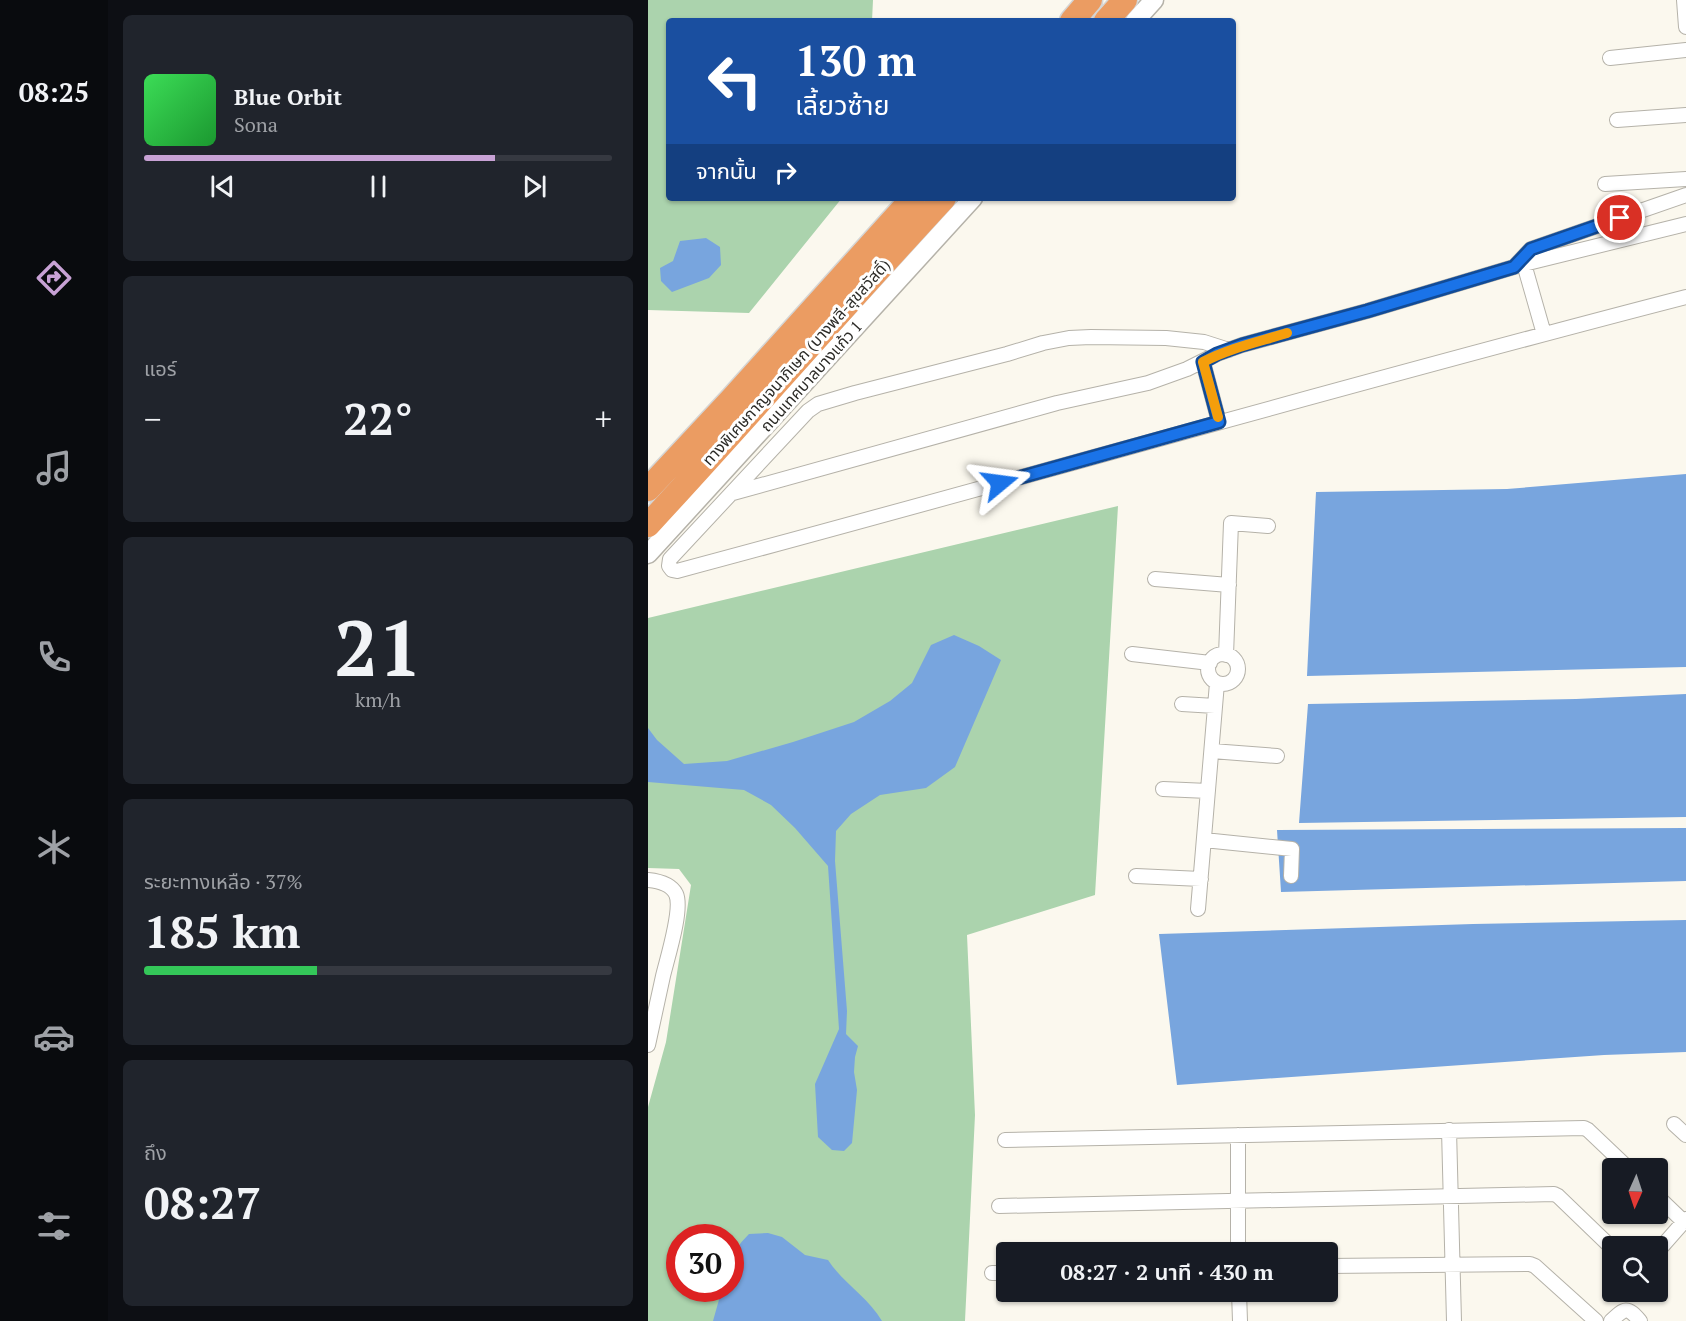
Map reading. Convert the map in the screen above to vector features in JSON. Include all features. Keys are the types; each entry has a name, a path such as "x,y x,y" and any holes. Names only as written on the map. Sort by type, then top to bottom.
{"highway":[{"path":"1075,18 1090,0"},
{"path":"1109,18 1125,0"},
{"name":"ทางพิเศษกาญจนาภิเษก (บางพลี-สุขสวัสดิ์)","path":"648,489 910,201"},
{"name":"ทางพิเศษกาญจนาภิเษก (บางพลี-สุขสวัสดิ์)","path":"648,525 941,201"}],"main road":[{"path":"1138,18 1154,0"},
{"name":"ถนนเทศบาลบางแก้ว 1","path":"648,554 970,201"}],"street":[{"path":"1684,0 1686,27"},
{"path":"1611,58 1686,50"},
{"path":"1617,120 1686,115"},
{"path":"1605,184 1686,179"},
{"path":"1519,266 1531,249 1686,195"},
{"path":"732,493 1057,403 1148,383 1229,350 1519,266 1686,224"},
{"path":"1519,266 1544,334"},
{"path":"1229,350 1204,342 1166,338 1069,338 818,404 808,411 670,559 669,566 672,570 677,571 1686,297"},
{"path":"1203,362 1219,422"},
{"path":"1226,655 1231,523 1268,526"},
{"path":"1155,579 1229,585"},
{"path":"1132,654 1210,663"},
{"path":"1226,655 1235,660 1238,674 1227,684 1217,683 1209,672 1210,663 1216,656 1226,655"},
{"path":"1198,909 1217,683"},
{"path":"1182,704 1215,706"},
{"path":"1212,751 1277,756"},
{"path":"1163,789 1208,791"},
{"path":"1204,840 1292,849 1291,876"},
{"path":"1136,876 1201,879"},
{"path":"648,879 669,886 676,893 677,904 674,933 648,1045"},
{"path":"1674,1124 1686,1135"},
{"path":"1005,1140 1584,1128 1617,1158"},
{"path":"1449,1130 1454,1321"},
{"path":"1238,1135 1238,1242"},
{"path":"999,1206 1554,1194 1602,1238"},
{"path":"1668,1206 1685,1221 1668,1240"},
{"path":"1338,1266 1530,1264 1596,1321"},
{"path":"1239,1302 1240,1321"},
{"path":"1611,1321 1622,1311 1628,1310 1640,1321"}],"green space":[{"path":"648,0 873,0 872,18 666,18 666,201 840,201 749,313 648,310"},
{"path":"1118,506 1095,895 967,935 975,1115 965,1321 648,1321 648,1107 666,1042 691,885 679,869 648,868 648,618"}],"water":[{"path":"706,238 720,247 721,265 709,278 672,292 661,281 660,268 673,261 680,241"},
{"path":"1686,474 1686,667 1307,676 1316,492 1507,489"},
{"path":"954,635 979,646 1001,660 955,767 926,788 880,795 851,814 836,831 835,861 847,1011 846,1034 858,1046 854,1072 857,1090 852,1143 844,1151 832,1150 818,1137 815,1084 839,1029 828,866 795,828 771,805 744,790 648,782 648,728 657,740 684,764 727,761 793,742 854,722 890,701 912,683 931,645"},
{"path":"1686,694 1686,817 1299,823 1308,704 1576,699"},
{"path":"1686,828 1686,881 1281,892 1277,830"},
{"path":"1686,920 1686,1052 1604,1055 1177,1085 1159,934"},
{"path":"768,1233 782,1237 805,1255 828,1260 882,1321 713,1321 718,1302 744,1302 744,1240 749,1234"}],"slow traffic":[{"path":"1218,417 1203,362 1242,345 1287,333"}],"route":[{"path":"1000,483 1219,422 1203,362 1217,354 1514,267 1531,249 1620,218"}]}
